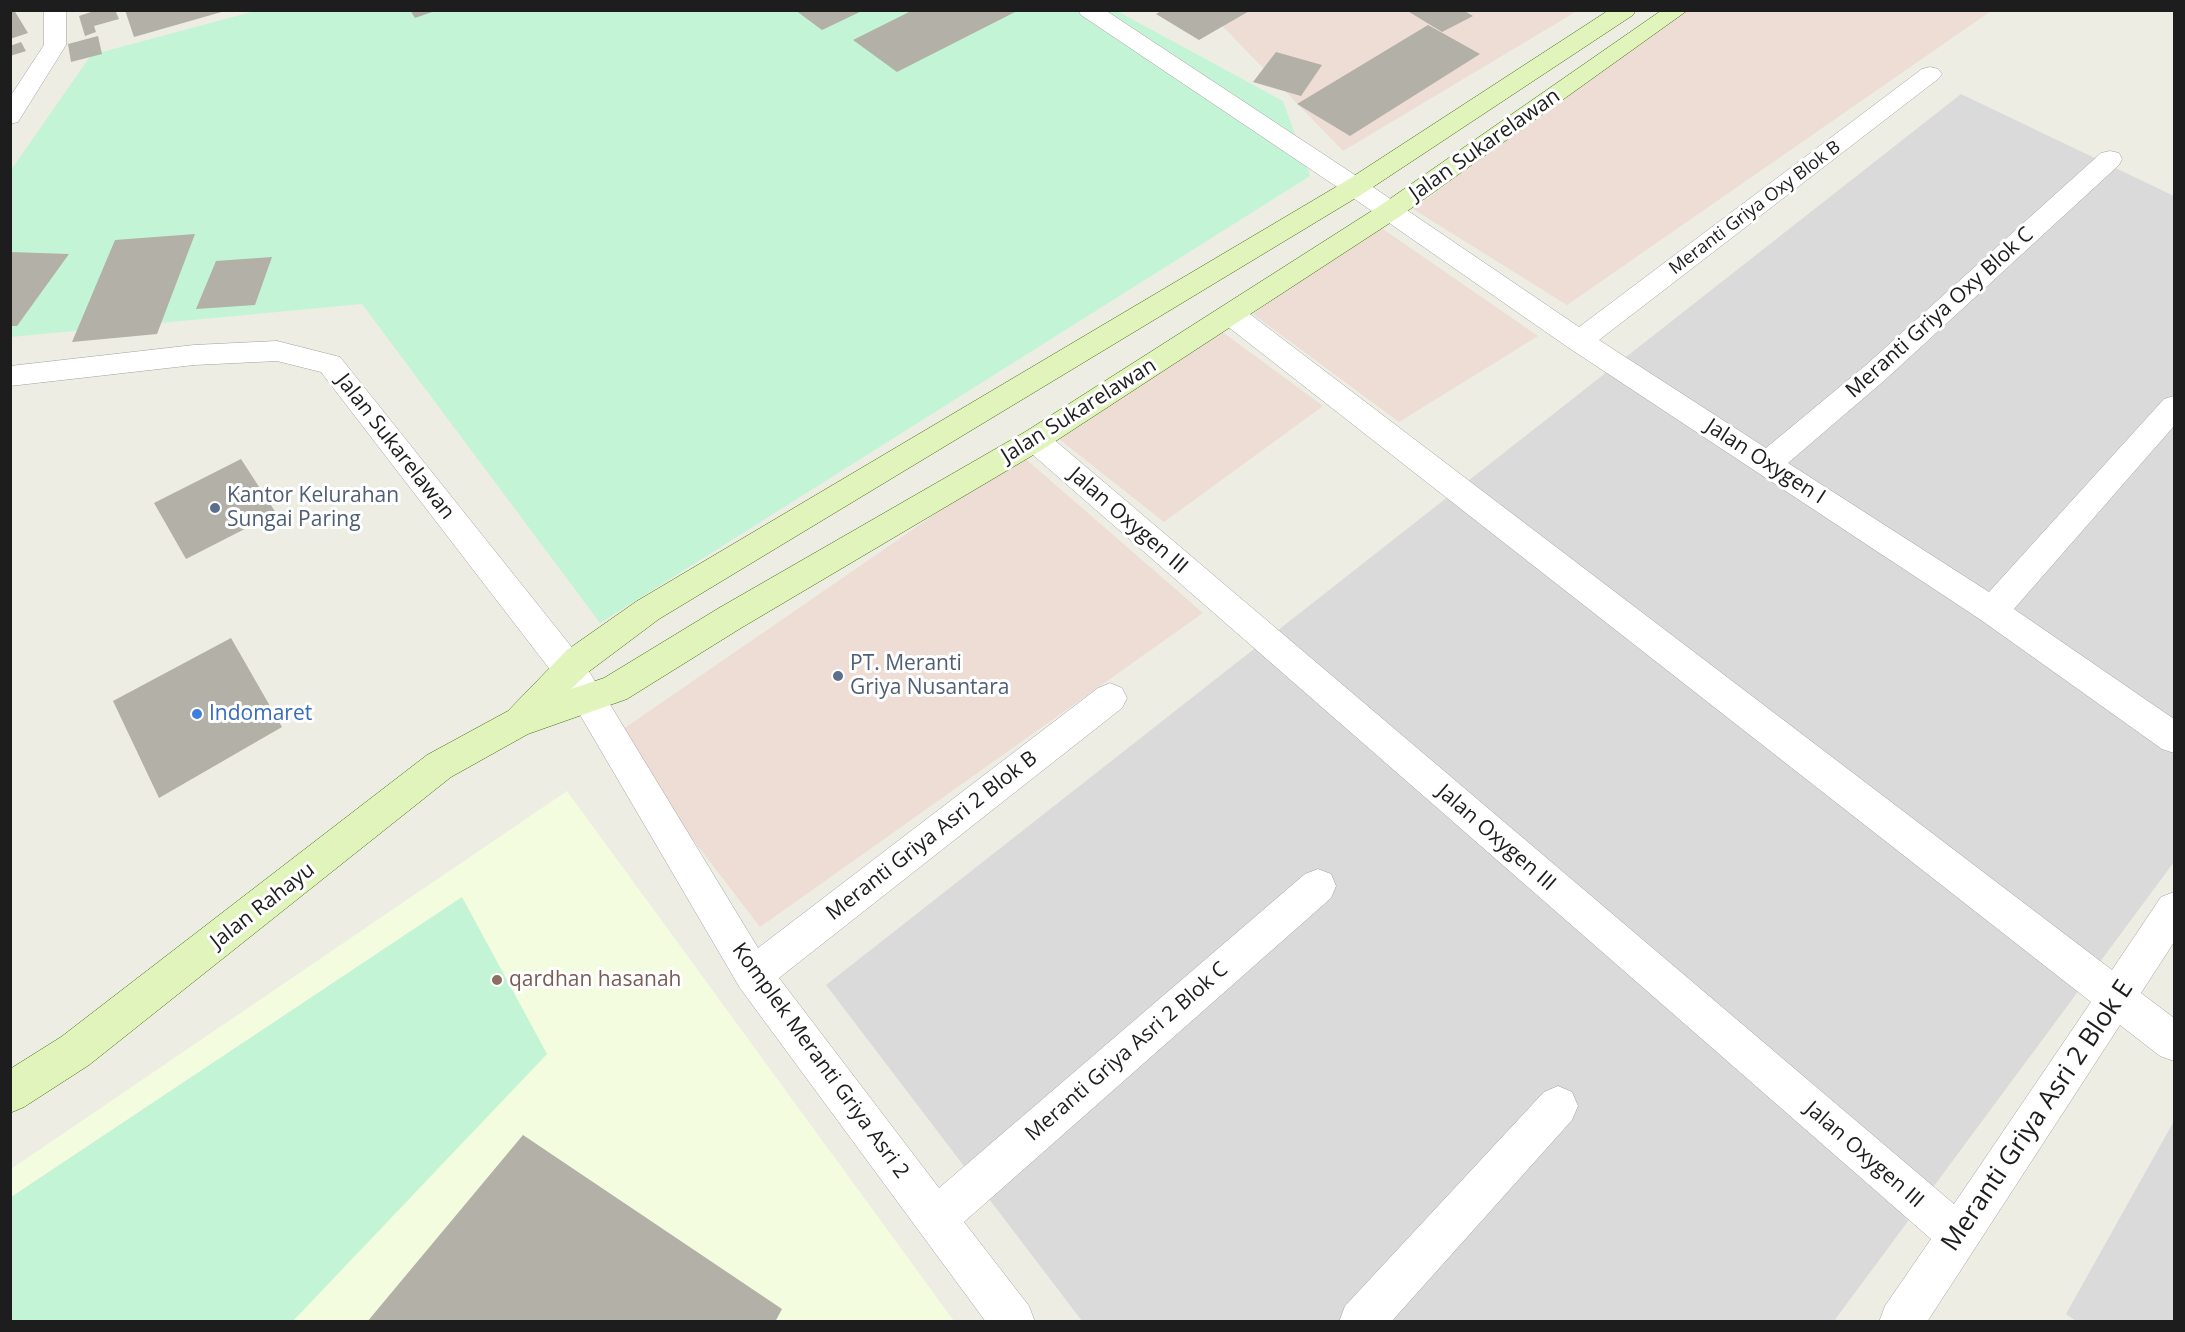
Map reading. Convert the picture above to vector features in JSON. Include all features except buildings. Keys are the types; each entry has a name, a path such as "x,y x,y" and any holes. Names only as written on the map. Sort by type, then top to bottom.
{"main road":[{"name":"Jalan Sukarelawan","path":"579,684 579,660 648,610 1355,187 1625,10"},
{"name":"Jalan Sukarelawan","path":"517,723 579,684 615,688 670,657 730,618 1035,440 1390,211 1677,10"},
{"name":"Jalan Rahayu","path":"10,1093 75,1051 439,766 517,723"}],"street":[{"name":"Jalan Oxygen I","path":"1089,10 1355,187 1579,341 1992,610 2175,738"},
{"path":"10,117 55,45 61,12"},
{"name":"Meranti Griya Oxy Blok B","path":"1579,341 1930,74"},
{"name":"Meranti Griya Oxy Blok C","path":"1767,464 1876,372 2110,159"},
{"path":"1232,315 2175,1042"},
{"name":"Jalan Sukarelawan","path":"10,376 194,355 278,351 330,364 579,684"},
{"path":"1992,610 2175,407"},
{"name":"Jalan Oxygen III","path":"1035,440 1958,1235"},
{"name":"Komplek Meranti Griya Asri 2","path":"579,684 753,975 1013,1322"},
{"name":"Meranti Griya Asri 2 Blok B","path":"753,975 1110,698"},
{"name":"Meranti Griya Asri 2 Blok C","path":"936,1219 1318,886"},
{"name":"Meranti Griya Asri 2 Blok E","path":"1901,1322 2175,910"},
{"path":"1361,1322 1558,1106"}],"shaded area":[{"path":"255,11 1117,11 1283,101 1310,176 600,623 362,304 11,337 11,170 91,55"},
{"path":"1208,11 1577,11 1343,151"},
{"path":"1684,11 1991,11 1567,305 1413,209"},
{"path":"1961,94 2174,196 2174,862 1834,1321 1082,1321 826,985"},
{"path":"1377,225 1538,336 1399,422 1253,314"},
{"path":"1217,328 1323,406 1164,522 1059,439"},
{"path":"1021,455 1203,613 760,927 691,837 619,732"},
{"name":"qardhan hasanah","path":"567,791 954,1321 11,1322 11,1169"},
{"path":"462,897 547,1054 293,1321 11,1321 11,1197"},
{"path":"2174,1121 2174,1321 2076,1321 2066,1314"}],"place":[{"name":"Kantor Kelurahan Sungai Paring","path":"215,508"},
{"name":"PT. Meranti Griya Nusantara","path":"838,676"},
{"name":"Indomaret","path":"197,714"},
{"name":"qardhan hasanah","path":"497,980"}]}
